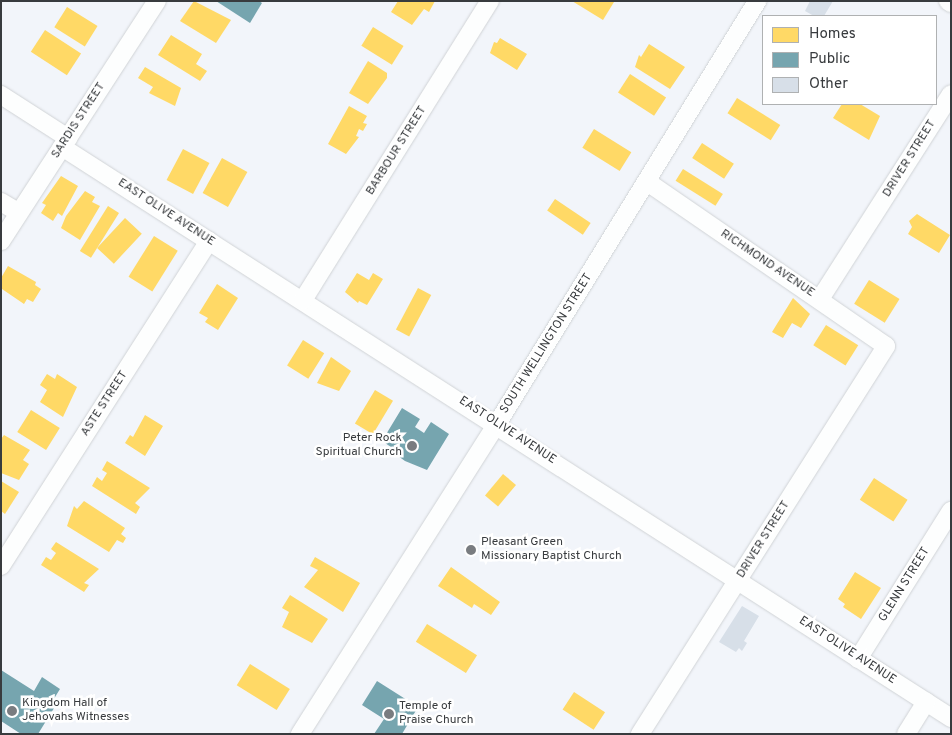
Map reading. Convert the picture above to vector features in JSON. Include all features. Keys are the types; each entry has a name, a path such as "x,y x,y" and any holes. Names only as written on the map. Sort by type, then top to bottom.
{"street":[{"name":"SARDIS STREET","path":"1,241 158,1"},
{"name":"BARBOUR STREET","path":"303,300 490,1"},
{"name":"SOUTH WELLINGTON STREET","path":"300,734 497,424 757,1"},
{"name":"DRIVER STREET","path":"820,300 951,94"},
{"name":"EAST OLIVE AVENUE","path":"1,95 65,142 209,241 497,424 951,718"},
{"name":"RICHMOND AVENUE","path":"647,182 886,346"},
{"path":"1,202 19,213"},
{"name":"ASTE STREET","path":"1,566 209,241"},
{"name":"DRIVER STREET","path":"640,734 886,346"},
{"name":"GLENN STREET","path":"858,659 951,511"},
{"path":"906,734 926,702"}],"building: Homes":[{"path":"194,1 231,20 216,43 180,21"},
{"path":"398,1 435,1 429,12 424,9 412,25 391,12"},
{"path":"572,1 613,1 614,2 603,20"},
{"path":"67,7 98,26 85,46 54,27"},
{"path":"373,27 404,46 392,65 361,46"},
{"path":"45,30 81,53 67,75 31,52"},
{"path":"171,35 202,54 196,64 207,71 200,81 158,55"},
{"path":"500,38 527,54 517,70 490,53 494,42 497,43"},
{"path":"649,44 685,67 670,89 635,67 639,55 641,57"},
{"path":"368,61 387,73 387,78 368,104 349,93"},
{"path":"145,67 181,88 175,106 149,93 153,87 138,78"},
{"path":"630,74 666,97 654,116 618,92"},
{"path":"737,98 780,125 771,140 727,113"},
{"path":"841,105 862,105 880,116 869,140 833,118"},
{"path":"349,106 367,116 363,123 367,124 363,131 359,129 356,136 359,137 346,154 328,144"},
{"path":"594,129 631,152 620,171 582,148"},
{"path":"702,143 734,164 724,179 692,158"},
{"path":"183,149 209,163 193,194 167,180"},
{"path":"222,158 247,172 228,207 203,193"},
{"path":"683,169 723,194 715,206 676,181"},
{"path":"61,176 78,186 62,216 58,213 53,221 41,213 46,205 42,203"},
{"path":"85,191 95,197 92,202 100,206 80,240 61,228 66,216"},
{"path":"555,199 591,223 583,235 547,211"},
{"path":"108,206 119,213 91,258 80,251"},
{"path":"917,214 950,235 939,253 908,234 912,227 909,221"},
{"path":"125,218 142,234 114,264 97,248"},
{"path":"154,236 178,251 152,292 129,277"},
{"path":"8,266 36,282 35,285 41,289 33,302 27,299 24,304 2,289 1,278"},
{"path":"357,273 369,280 373,273 383,279 367,305 359,301 358,303 345,292"},
{"path":"869,280 900,299 885,323 854,304"},
{"path":"217,284 238,298 218,330 205,322 208,318 199,313"},
{"path":"418,288 431,295 409,337 396,329"},
{"path":"793,298 810,314 801,328 792,323 783,338 772,332"},
{"path":"826,325 858,345 846,365 813,345"},
{"path":"303,340 324,353 308,379 287,365"},
{"path":"331,357 351,371 339,391 317,383"},
{"path":"47,374 55,379 57,374 77,387 63,417 40,402 47,390 40,385"},
{"path":"375,390 393,401 373,434 355,423"},
{"path":"31,410 60,428 46,450 17,432"},
{"path":"145,415 163,426 145,456 125,443 130,435 133,437"},
{"path":"4,435 30,450 23,460 29,464 19,480 1,473 1,439"},
{"path":"107,461 150,488 135,503 140,507 136,514 92,486 97,477 102,481 107,473 102,470"},
{"path":"503,474 516,485 498,506 485,495"},
{"path":"874,478 908,500 893,522 860,500"},
{"path":"1,481 19,492 5,514 1,511"},
{"path":"84,501 125,528 121,534 126,538 123,543 117,540 109,552 67,526 74,506 77,509"},
{"path":"56,542 99,569 84,583 89,585 84,592 41,565 46,557 51,560 56,553 51,549"},
{"path":"315,557 360,583 343,612 304,587 318,570 310,566"},
{"path":"451,567 500,602 491,615 474,604 472,608 438,586"},
{"path":"855,572 881,588 861,619 843,607 845,604 838,599"},
{"path":"290,595 328,619 312,643 282,627 289,612 282,608"},
{"path":"427,624 477,655 466,673 416,642"},
{"path":"250,664 290,689 277,710 237,685"},
{"path":"574,692 605,712 594,730 563,710"}],"building: Public":[{"path":"216,1 259,1 262,3 250,23"},
{"path":"402,408 420,419 415,427 424,433 431,422 449,434 427,470 405,461 398,456 400,453 382,441"},
{"path":"1,670 34,691 42,677 60,689 52,702 56,705 38,734 21,734 1,721"},
{"path":"377,681 418,707 402,734 374,734 384,719 362,705"}],"building: Other":[{"path":"810,1 833,1 825,15 812,15 805,11"},
{"path":"742,606 759,616 744,641 747,643 742,651 739,648 736,652 719,642"}],"place":[{"name":"Peter Rock Spiritual Church","path":"412,446"},
{"name":"Pleasant Green Missionary Baptist Church","path":"471,550"},
{"name":"Kingdom Hall of Jehovahs Witnesses","path":"12,711"},
{"name":"Temple of Praise Church","path":"389,714"}]}
